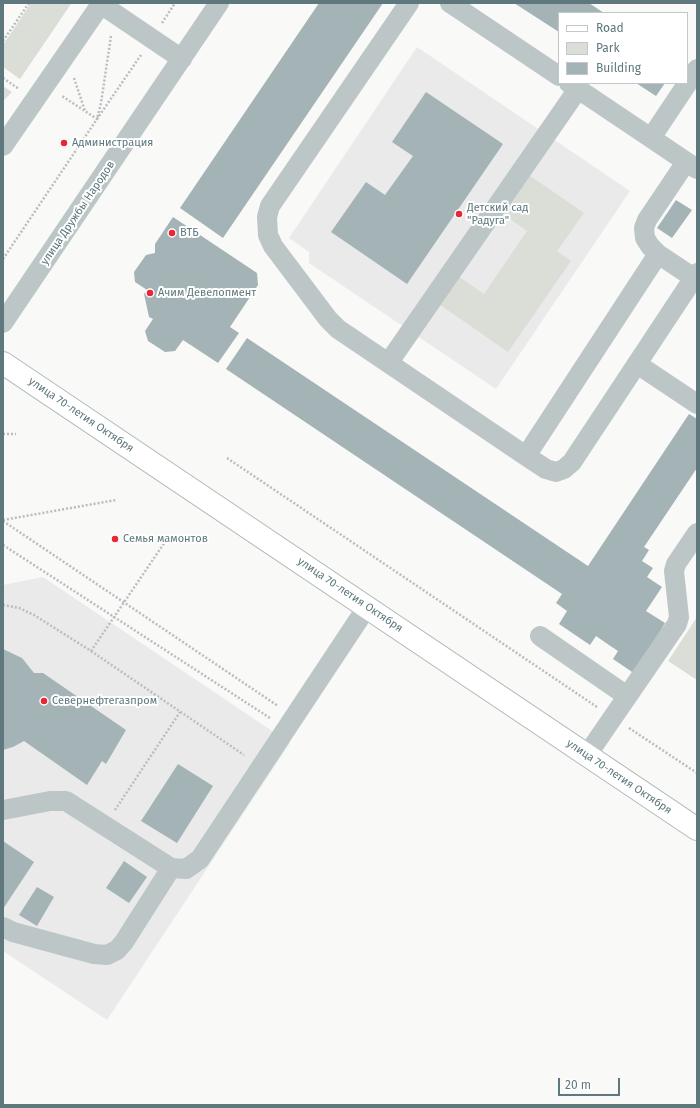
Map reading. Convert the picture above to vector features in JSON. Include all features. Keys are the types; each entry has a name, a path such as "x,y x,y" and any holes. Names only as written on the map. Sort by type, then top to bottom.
{"main road":[{"name":"улица 70-летия Октября","path":"3,363 697,829"}],"street":[{"name":"улица Дружбы Народов","path":"3,323 219,3"},
{"path":"389,362 574,86 692,165 647,220 644,228 645,238 658,254 695,276 572,462 564,470 556,472 546,469 526,456 389,362 338,329 328,319 273,246 266,226 270,206 409,3"},
{"path":"450,3 558,75"},
{"path":"3,146 58,66 108,6 152,39 182,59"},
{"path":"688,82 697,69"},
{"path":"651,138 687,84"},
{"path":"526,456 658,254"},
{"path":"637,364 697,404"},
{"path":"587,755 677,624 679,617 674,571 676,564 697,532"},
{"path":"3,810 50,801 66,802 171,868 186,869 200,860 367,607"},
{"path":"540,636 627,696"},
{"path":"3,927 13,932 94,954 107,955 117,950 124,942 171,868"}],"path":[{"path":"3,41 29,3"},
{"path":"3,259 175,3"},
{"path":"97,119 101,103 108,6"},
{"path":"58,66 75,78 85,111"},
{"path":"45,85 97,119"},
{"path":"3,434 16,434"},
{"path":"227,458 612,718 697,773"},
{"path":"3,521 116,500"},
{"path":"3,521 124,602 291,723"},
{"path":"91,651 169,536"},
{"path":"3,545 114,617 291,723"},
{"path":"3,605 20,608 34,615 91,651 261,767"},
{"path":"104,825 180,712"}],"shaded area":[{"name":"Детский сад \"Радуга\"","path":"417,47 630,191 496,389 309,263 309,252 289,238"},
{"name":"Севернефтегазпром","path":"43,577 290,743 107,1020 3,951 3,585"}],"green space":[{"path":"31,3 71,4 20,79 3,67 3,45"},
{"path":"3,86 12,92 3,101"},
{"path":"529,175 584,213 557,251 571,261 508,352 439,304 458,276 484,294 527,231 503,214"},
{"path":"697,617 697,680 668,661"}],"building":[{"path":"319,3 383,3 223,238 180,208"},
{"path":"514,3 589,3 602,12 558,12 558,31"},
{"path":"638,84 664,84 656,96"},
{"path":"426,92 503,144 407,284 331,232 366,182 385,195 413,156 392,142"},
{"path":"676,200 692,210 672,238 657,228"},
{"path":"173,217 257,273 258,285 230,327 239,333 218,363 183,340 175,351 165,352 148,341 145,331 153,319 149,317 144,294 147,290 135,282 134,272 146,255 155,253 155,244"},
{"path":"247,338 588,566 689,414 697,419 697,468 644,547 649,550 642,561 653,568 647,577 662,587 646,611 665,623 635,674 613,659 618,651 596,636 590,645 559,624 567,611 556,603 562,594 226,369"},
{"name":"Севернефтегазпром","path":"3,649 22,658 34,673 43,673 126,730 106,764 102,761 87,785 24,741 3,750"},
{"path":"178,764 213,786 177,843 141,821"},
{"path":"3,841 34,862 3,909"},
{"path":"124,861 147,877 129,903 106,888"},
{"path":"37,887 54,897 37,926 19,915"}],"place":[{"name":"Администрация","path":"64,143"},
{"name":"Детский сад \"Радуга\"","path":"459,214"},
{"name":"ВТБ","path":"172,233"},
{"name":"Ачим Девелопмент","path":"150,293"},
{"name":"Семья мамонтов","path":"115,539"},
{"name":"Севернефтегазпром","path":"44,701"}]}
